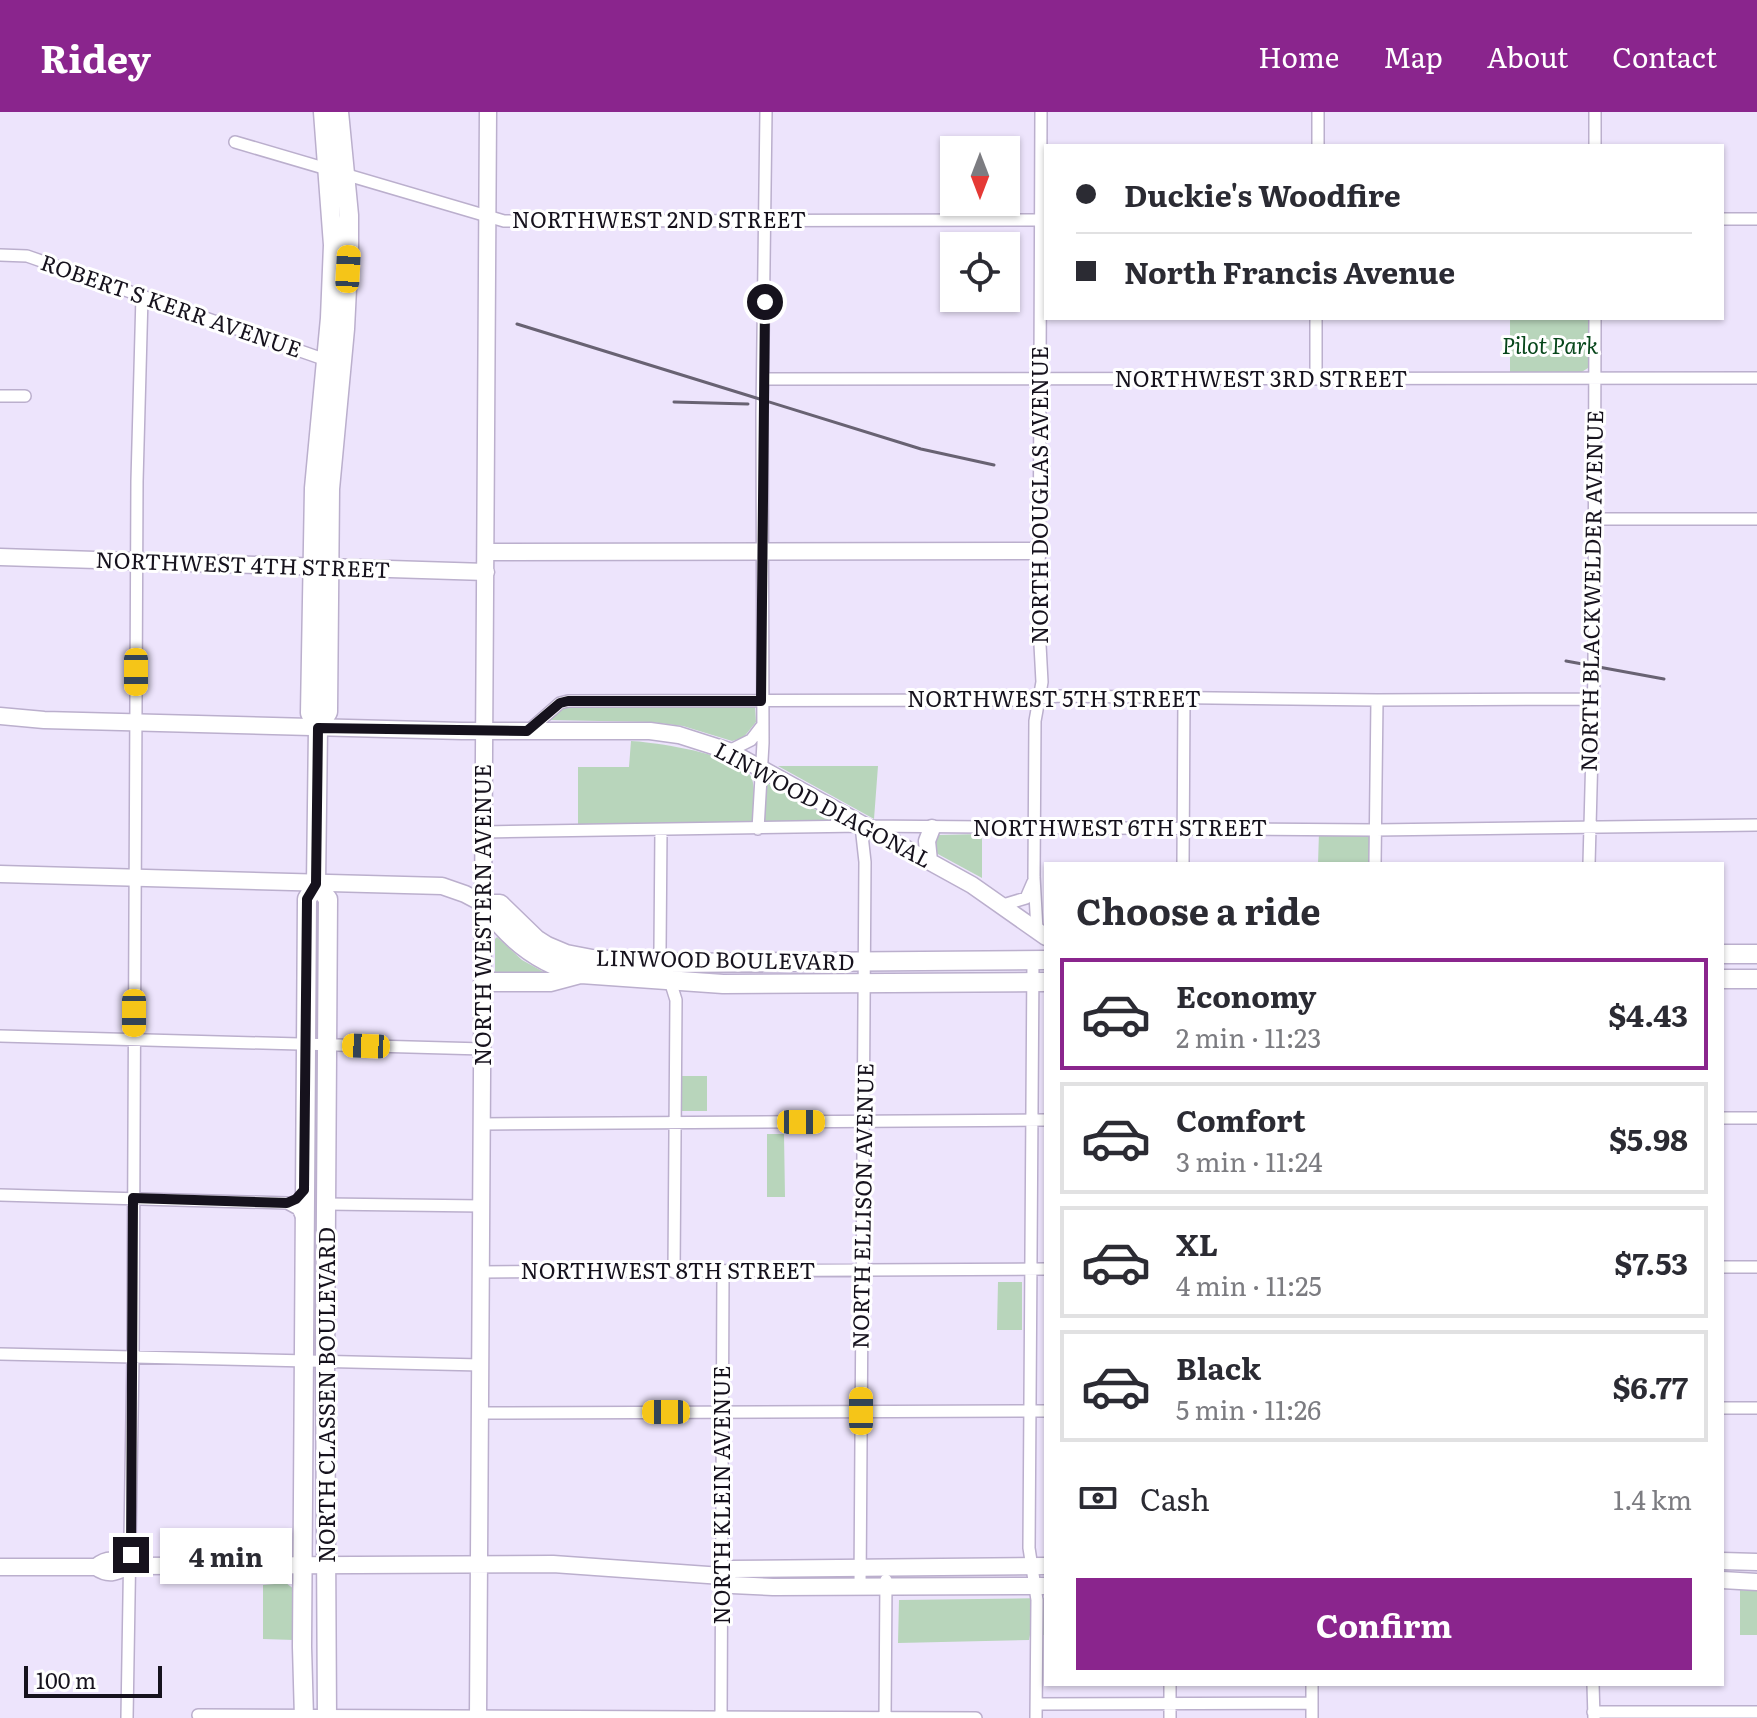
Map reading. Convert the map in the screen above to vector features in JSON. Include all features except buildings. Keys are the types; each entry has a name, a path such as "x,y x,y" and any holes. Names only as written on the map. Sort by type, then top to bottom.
{"main road":[{"name":"NORTH CLASSEN BOULEVARD","path":"304,1716 307,899 316,884 318,728 328,712 321,567 330,489 333,363 349,248 349,215 335,172 323,112"},
{"name":"NORTH CLASSEN BOULEVARD","path":"335,172 339,112"},
{"name":"NORTH WESTERN AVENUE","path":"478,1717 488,112"},
{"path":"486,552 1040,551"},
{"name":"NORTHWEST 4TH STREET","path":"0,557 486,572"},
{"path":"0,716 44,720 484,732"},
{"name":"LINWOOD DIAGONAL","path":"484,732 650,731 679,735 729,751 929,861 1003,905 1041,933"},
{"path":"929,861 927,841 932,828"},
{"path":"0,874 442,886 484,904"},
{"name":"NORTH CLASSEN BOULEVARD","path":"316,884 328,899 325,1363 327,1717"},
{"name":"LINWOOD BOULEVARD","path":"484,904 500,904 536,939 566,954 592,959 665,963 1039,960"},
{"name":"LINWOOD BOULEVARD","path":"484,904 498,924 534,955 563,970 581,974 723,984 1040,982"},
{"path":"1724,954 1757,954"},
{"path":"483,982 550,982 581,974"},
{"path":"1724,979 1757,979"},
{"path":"1724,1561 1757,1562"},
{"path":"0,1567 96,1567 105,1573 114,1573 129,1566 596,1566 722,1576 732,1585 1040,1586"},
{"path":"722,1576 731,1569 1039,1566"},
{"path":"1724,1580 1757,1582"}],"street":[{"path":"758,829 766,112"},
{"name":"NORTH DOUGLAS AVENUE","path":"1041,112 1042,682 1035,721 1034,877 1041,933"},
{"path":"1318,112 1318,144"},
{"path":"1595,112 1595,144"},
{"name":"NORTHWEST 2ND STREET","path":"235,142 504,221 1043,220"},
{"path":"1724,219 1757,219"},
{"name":"ROBERT S KERR AVENUE","path":"0,255 27,256 333,363"},
{"path":"127,1718 142,296"},
{"path":"1316,320 1316,379"},
{"name":"NORTH BLACKWELDER AVENUE","path":"1589,862 1595,320"},
{"name":"NORTHWEST 3RD STREET","path":"764,379 1757,378"},
{"path":"0,396 25,396"},
{"path":"1595,519 1757,519"},
{"name":"NORTHWEST 5TH STREET","path":"527,731 560,703 568,701 1039,699 1059,696 1592,699"},
{"path":"1183,862 1184,698"},
{"path":"1375,862 1377,700"},
{"path":"729,751 751,740 761,727"},
{"name":"NORTHWEST 6TH STREET","path":"484,832 861,826 1375,830 1757,825"},
{"name":"NORTH ELLISON AVENUE","path":"860,1587 865,862 861,826"},
{"path":"661,830 660,949 676,1000 674,1272"},
{"path":"1003,905 1026,898 1034,877"},
{"path":"1036,1718 1040,1586 1039,1566 1029,1548 1032,1269 1040,1120 1039,960"},
{"path":"0,1036 483,1049"},
{"path":"1724,1118 1757,1118"},
{"path":"482,1124 1040,1120"},
{"path":"0,1195 287,1203 304,1190"},
{"path":"287,1203 298,1209 304,1223"},
{"path":"326,1204 482,1206"},
{"path":"1724,1267 1757,1267"},
{"name":"NORTHWEST 8TH STREET","path":"481,1272 1044,1269"},
{"name":"NORTH KLEIN AVENUE","path":"721,1718 723,1272"},
{"path":"0,1354 481,1365"},
{"path":"1724,1408 1757,1408"},
{"path":"480,1413 1044,1411"},
{"path":"885,1718 886,1567"},
{"path":"1170,1686 1170,1718"},
{"path":"1312,1686 1312,1718"},
{"path":"1593,1686 1594,1715 1757,1712"},
{"path":"1037,1704 1312,1703"},
{"path":"198,1715 976,1718"}],"green space":[{"name":"Pilot Park","path":"1510,320 1589,320 1588,368 1580,373 1510,373"},
{"path":"563,706 755,706 756,722 743,738 732,741 683,726 651,722 548,720"},
{"path":"631,741 698,751 746,771 754,789 752,823 578,824 578,767 629,767"},
{"path":"778,766 878,766 874,819"},
{"path":"765,782 834,820 835,822 765,823"},
{"path":"1319,832 1370,834 1370,862 1318,862"},
{"path":"982,834 982,878 936,853 932,840 938,835"},
{"path":"497,937 522,960 551,976 495,974"},
{"path":"681,1076 707,1076 707,1111 681,1111"},
{"path":"767,1134 784,1134 785,1197 767,1197"},
{"path":"998,1282 1022,1282 1022,1330 997,1330"},
{"path":"286,1583 294,1589 294,1640 263,1639 263,1585"},
{"path":"1740,1590 1757,1591 1757,1635 1740,1635"},
{"path":"1044,1598 1044,1635 1030,1635 1029,1640 898,1643 899,1600"}],"railway":[{"path":"517,324 921,449 994,465"},
{"path":"674,402 748,404"},
{"path":"1566,661 1664,679"}],"route":[{"path":"131,1555 133,1198 287,1203 304,1190 307,899 316,884 318,728 527,731 560,703 568,701 761,701 765,302"}]}
